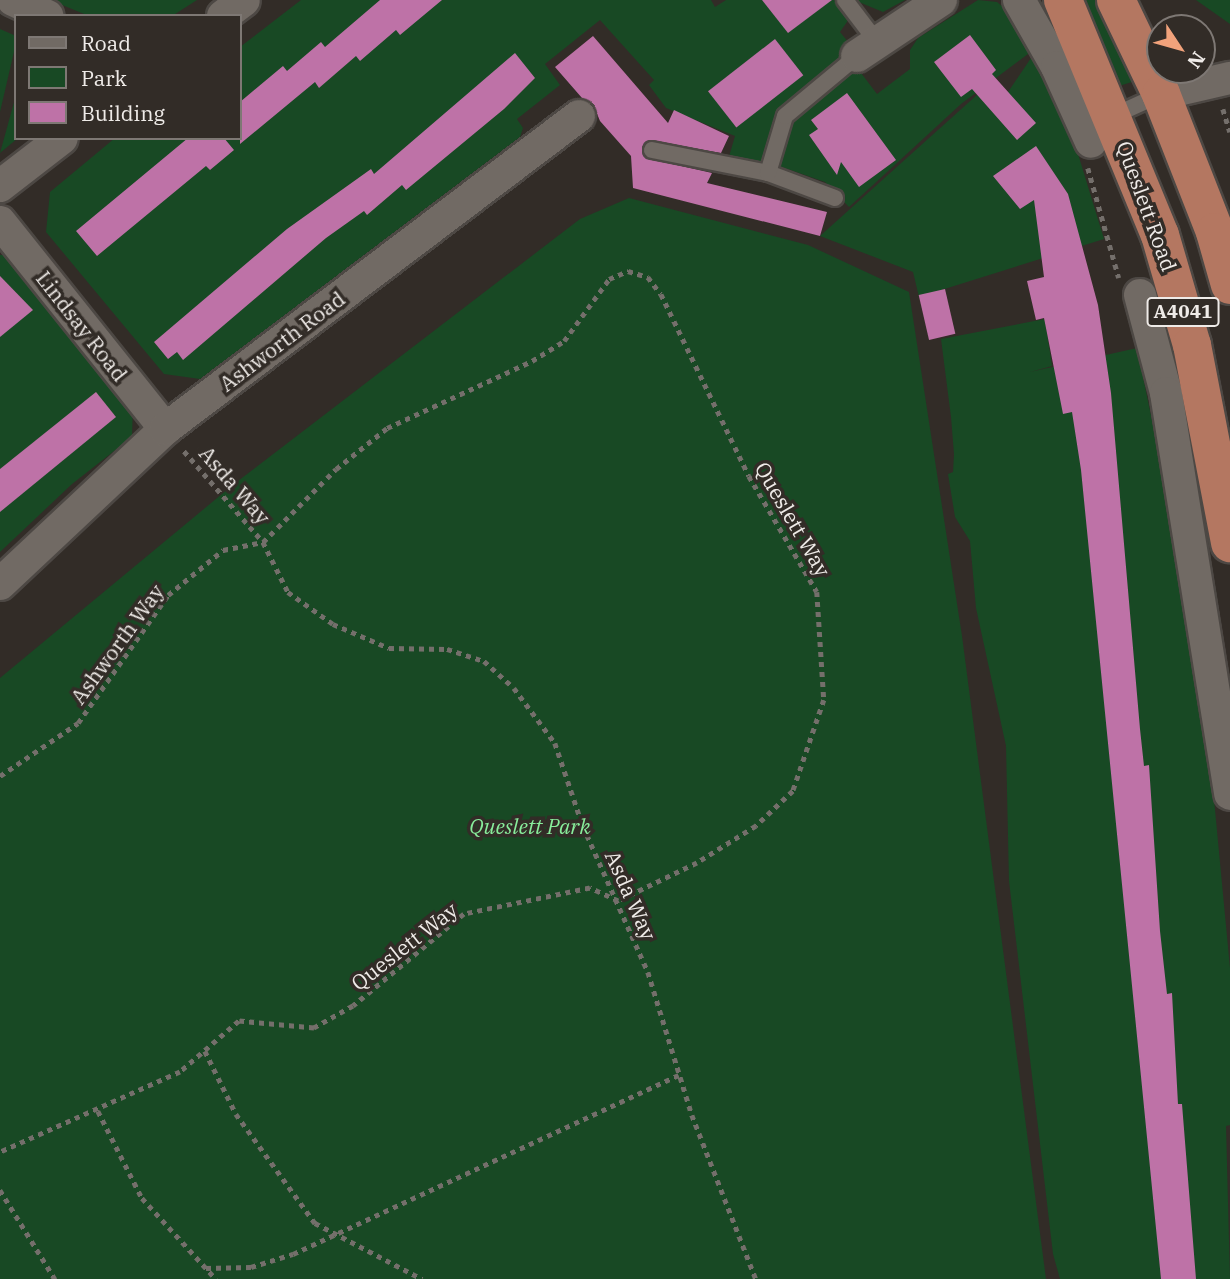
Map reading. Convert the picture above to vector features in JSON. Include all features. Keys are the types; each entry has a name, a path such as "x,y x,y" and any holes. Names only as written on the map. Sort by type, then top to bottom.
{"highway":[{"name":"Queslett Road","path":"1063,0 1102,129 1160,235 1192,345 1230,543"},
{"name":"A4041","path":"1116,0 1161,94 1215,232 1230,285"}],"street":[{"path":"13,0 43,14"},
{"path":"226,14 244,0"},
{"path":"867,49 941,0"},
{"name":"Queslett Road","path":"1019,0 1102,129"},
{"path":"1161,94 1230,78"},
{"name":"Ashworth Road","path":"0,584 165,429 579,116"},
{"path":"0,186 59,140"},
{"name":"Lindsay Road","path":"0,222 165,429"},
{"name":"Queslett Road","path":"1140,295 1166,393 1230,794"}],"lane":[{"path":"768,173 785,116 867,49 845,0"},
{"path":"1102,129 1161,94"},
{"path":"652,150 768,173 835,198"}],"path":[{"path":"1102,129 1084,155 1123,292 1140,295"},
{"name":"Queslett Way","path":"0,1152 98,1111 180,1072 239,1021 270,1027 314,1028 354,1006 464,914 590,888 618,901 697,863 756,826 793,791 824,700 817,592 749,476 661,294 648,277 628,271 609,279 564,341 532,361 387,428 335,470 263,542"},
{"name":"Asda Way","path":"165,429 263,542 288,592 333,624 388,648 447,649 484,661 514,688 555,743 583,826 648,972 679,1075 756,1279"},
{"name":"Ashworth Way","path":"0,776 78,723 168,595 223,550 263,542"},
{"path":"205,1051 236,1114 315,1223 422,1279"},
{"path":"206,1268 251,1267 338,1235 679,1075"},
{"path":"98,1111 142,1198 216,1279"},
{"path":"0,1190 55,1279"}],"green space":[{"path":"50,0 197,0 175,14 84,14"},
{"path":"301,0 711,0 715,7 726,0 834,0 849,19 840,32 853,48 777,118 766,164 728,160 735,136 666,108 649,85 654,80 600,20 545,64 560,85 517,119 523,128 520,137 200,379 164,374 46,232 50,192 113,140 242,140 242,45"},
{"path":"854,0 905,0 883,12"},
{"path":"978,0 997,2 1008,11 1032,51 961,104 849,207 825,182 779,166 790,128 805,108 855,65 877,94 910,69 910,50 918,38"},
{"path":"1076,0 1101,0 1138,80 1116,87"},
{"path":"1196,0 1230,0 1230,24"},
{"path":"0,29 14,35 14,52 0,112"},
{"path":"1033,55 1075,144 1104,239 919,297 913,272 820,236 978,94 990,108 1008,92"},
{"path":"14,102 16,140 0,153"},
{"name":"Queslett Park","path":"629,198 808,245 909,292 962,636 1046,1279 0,1279 0,678 234,484 580,219"},
{"path":"0,255 9,255 133,404 132,437 72,484 0,552"},
{"path":"1045,319 1052,366 1030,372 1137,348 1154,430 1212,778 1230,968 1230,1125 1226,1126 1230,1279 1060,1279 1053,1254 1009,881 1006,746 976,608 970,541 955,517 948,474 953,472 954,454 941,339"}],"building":[{"path":"380,0 442,0 400,35 396,30 360,61 356,56 319,88 315,82 240,144 242,100 283,66 287,71 321,42 325,47"},
{"path":"762,0 832,0 788,33"},
{"path":"970,35 996,70 992,74 1036,123 1017,140 972,89 961,97 934,62"},
{"path":"593,36 668,123 674,110 729,136 721,153 649,140 642,147 646,158 712,173 707,183 827,212 820,236 633,188 631,156 600,121 593,104 582,98 555,67"},
{"path":"775,39 803,75 736,128 708,91"},
{"path":"515,53 535,78 504,109 406,190 402,185 367,215 364,211 326,238 183,360 177,352 168,359 154,342 287,229 371,169 374,174"},
{"path":"847,93 896,160 859,187 841,162 837,175 809,135 818,129 811,120"},
{"path":"186,140 226,140 234,150 210,170 206,166 97,256 76,231"},
{"path":"1036,146 1068,194 1098,305 1111,393 1140,729 1144,766 1149,765 1160,931 1167,994 1172,993 1178,1104 1182,1104 1196,1279 1161,1279 1081,470 1072,412 1063,414 1044,318 1036,320 1027,281 1044,277 1034,200 1020,209 993,176"},
{"path":"0,276 33,310 0,337"},
{"path":"945,289 955,334 929,340 919,295"},
{"path":"96,392 116,417 0,512 0,469"}]}
